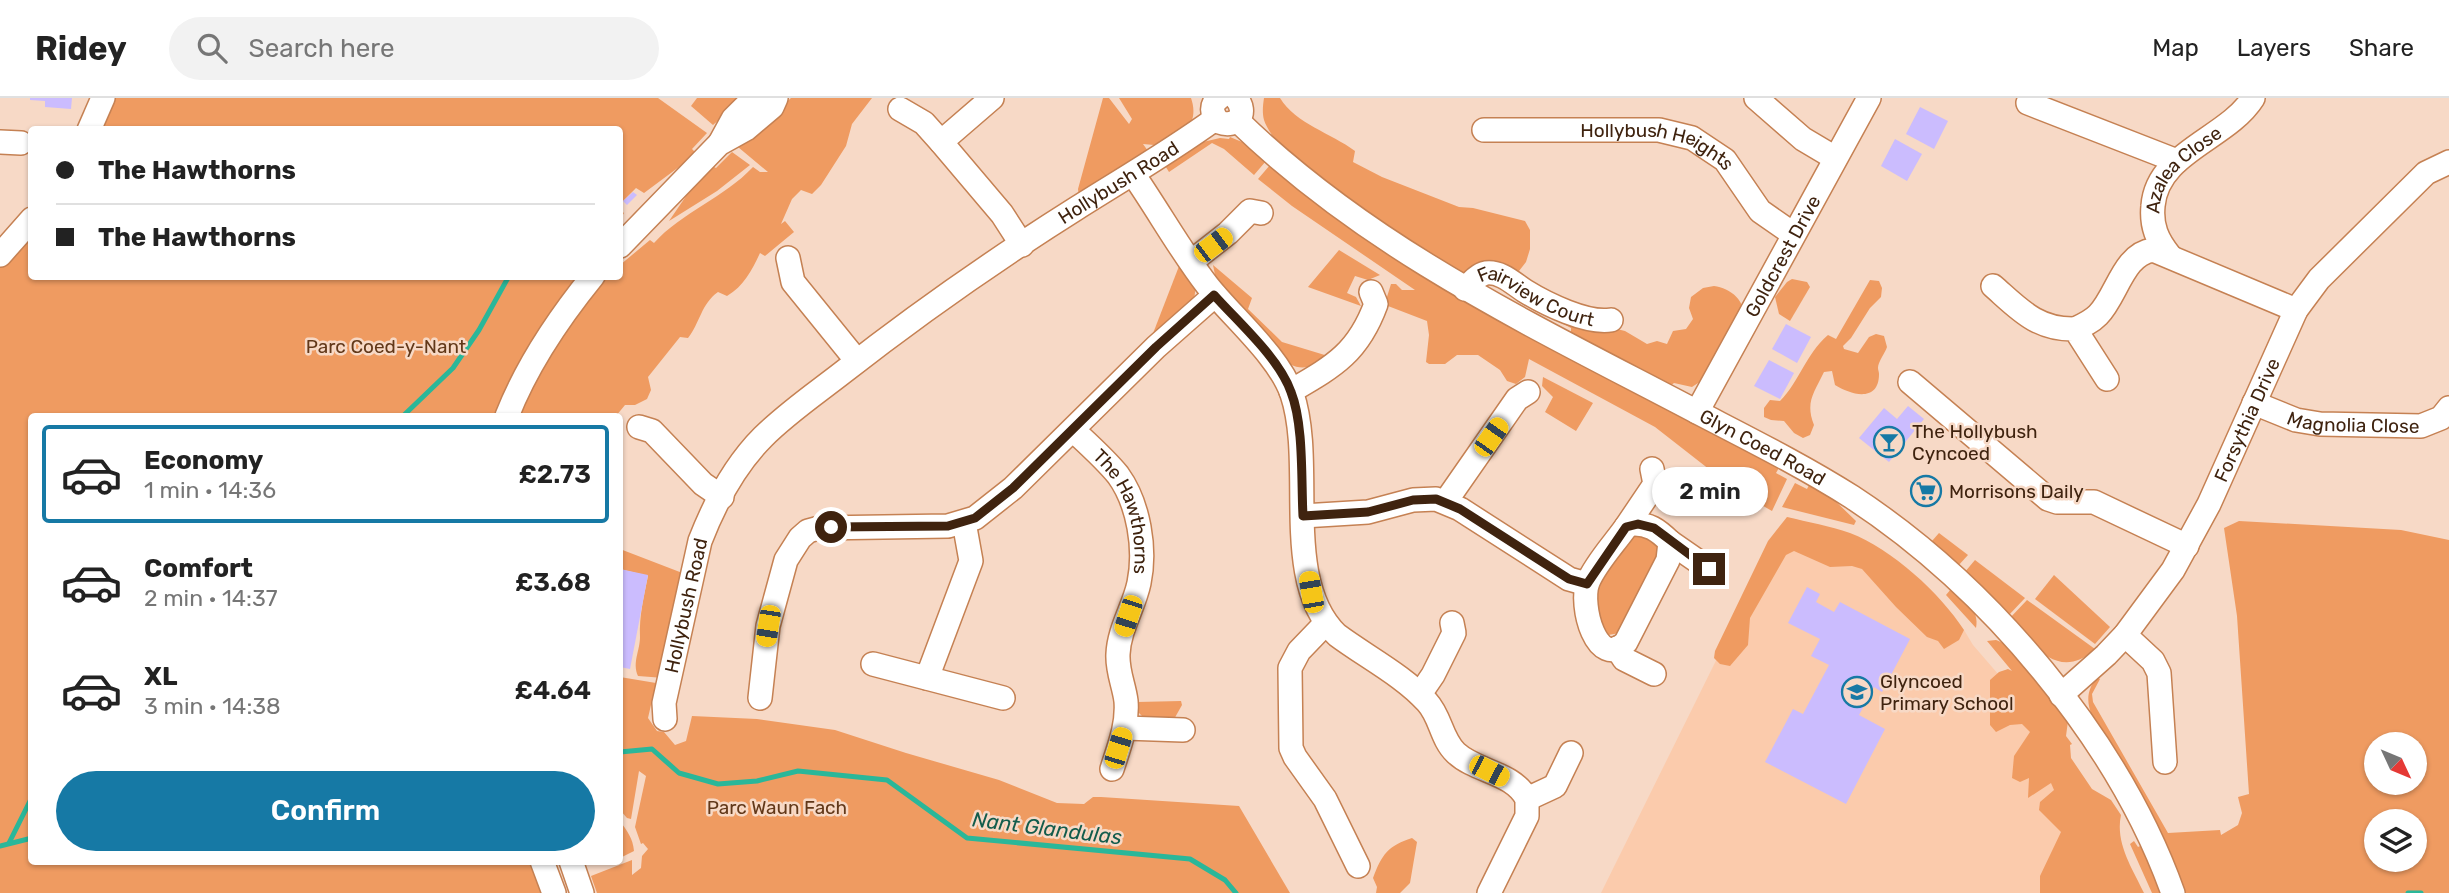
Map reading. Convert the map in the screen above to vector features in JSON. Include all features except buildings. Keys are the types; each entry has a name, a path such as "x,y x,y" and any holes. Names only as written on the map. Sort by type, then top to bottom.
{"street":[{"path":"91,126 103,98"},
{"path":"623,243 719,144 733,119 754,98"},
{"path":"719,144 746,129 772,107 776,98"},
{"path":"941,142 992,98"},
{"path":"1756,98 1803,139 1835,159"},
{"name":"Goldcrest Drive","path":"1697,412 1869,98"},
{"name":"Azalea Close","path":"2169,256 2155,233 2152,219 2157,185 2177,161 2240,114 2253,98"},
{"path":"2028,103 2177,161"},
{"name":"Hollybush Road","path":"665,719 664,703 690,581 708,520 743,462 763,437 858,361 933,306 1133,174 1227,104"},
{"name":"Glyn Coed Road","path":"1227,104 1326,197 1465,289 1817,475 1909,538 1997,620 2061,695 2120,783 2143,825 2172,893"},
{"path":"900,109 924,123 1002,214 1022,245"},
{"name":"Hollybush Heights","path":"1484,130 1659,130 1692,138 1725,160 1760,211 1793,234"},
{"name":"Forsythia Drive","path":"2061,695 2125,635 2154,599 2187,546 2209,504 2296,310 2319,279 2403,195 2426,173 2449,162"},
{"path":"1133,174 1214,295 1277,367 1291,391 1297,418 1305,558 1314,605 1325,624 1420,694 1436,713 1445,738 1457,754 1512,783 1527,799 1527,816 1497,890"},
{"path":"1191,262 1228,233 1250,211 1261,213"},
{"path":"0,255 28,224"},
{"path":"1993,286 2036,323 2075,329 2089,323 2100,313 2136,257 2154,250 2296,310"},
{"path":"788,258 793,282 858,361"},
{"name":"Fairview Court","path":"1465,289 1479,276 1486,273 1495,274 1528,293 1576,314 1597,322 1611,320"},
{"path":"508,413 537,354 590,280"},
{"path":"1291,391 1324,371 1352,349 1370,321 1376,304 1371,292"},
{"name":"The Hawthorns","path":"760,698 768,626 786,560 800,538 808,531 819,528 948,526 964,522 987,510 1073,430 1156,347 1214,295"},
{"path":"2075,329 2107,379"},
{"path":"1910,382 2048,499 2057,502 2094,502 2187,546"},
{"path":"1446,501 1517,399 1528,392"},
{"name":"Magnolia Close","path":"2254,403 2296,420 2320,424 2421,426 2441,418 2449,408"},
{"path":"639,427 652,431 703,484 722,497"},
{"name":"The Hawthorns","path":"1073,430 1118,475 1133,507 1140,536 1142,566 1139,583 1118,652 1118,667 1125,698 1125,728 1112,769"},
{"path":"1652,470 1655,484 1587,584 1585,610 1591,632 1602,645 1617,649 1626,642 1668,560 1670,541"},
{"path":"1303,516 1368,512 1420,499 1446,501 1569,579 1587,584"},
{"path":"927,678 971,561 964,522"},
{"path":"1626,527 1632,524 1647,525 1709,569"},
{"path":"1420,694 1433,675 1454,633 1452,623"},
{"path":"1325,624 1299,651 1290,668 1291,748 1294,757 1325,799 1358,866"},
{"path":"2125,635 2153,662 2159,673 2165,762"},
{"path":"1617,649 1624,659 1654,674"},
{"path":"873,664 1003,698"},
{"path":"1125,728 1184,730"},
{"path":"1527,799 1555,786 1571,753"},
{"path":"544,865 554,893"},
{"path":"572,865 582,893"}],"shaded area":[{"name":"Glyncoed Primary School","path":"1787,517 1845,532 1964,630 1973,645 2037,719 2117,893 1601,893"}],"green space":[{"path":"114,98 658,98 707,133 692,149 695,152 683,164 644,193 636,188 623,201 623,126 100,126"},
{"path":"697,98 738,98 736,105 713,125 691,106"},
{"path":"791,98 872,98 852,124 846,146 821,185 812,194 801,190 792,199 781,224 785,221 794,232 765,256 760,253 747,277 733,292 727,296 718,292 712,297 688,338 680,337 648,377 651,390 647,399 635,405 625,405 618,413 519,413 557,344 604,280 623,280 623,262 650,240 654,243 677,222 729,188 753,167 760,172 768,172 738,147"},
{"path":"1103,98 1109,98 1129,124 1132,119 1119,98 1191,98 1192,121 1173,139 1154,145 1143,144 1148,151 1079,199 1078,189"},
{"path":"1264,98 1280,98 1295,115 1355,151 1353,162 1382,177 1459,207 1525,221 1530,230 1530,249 1526,262 1519,271 1509,274 1466,276 1367,217 1363,209 1322,185 1279,145 1264,120"},
{"path":"1230,137 1242,142 1266,161 1254,175 1224,149 1212,143 1169,172 1164,164 1202,140"},
{"path":"732,152 750,165 717,191 669,221 693,186 712,166 716,168"},
{"path":"1270,165 1381,248 1454,294 1780,466 1776,473 1787,479 1772,511 1737,491 1655,427 1529,359 1525,377 1516,384 1507,381 1500,370 1478,355 1457,355 1445,364 1426,362 1429,335 1427,321 1388,306 1386,300 1391,284 1396,284 1402,290 1415,290 1292,206 1258,179"},
{"name":"Parc Coed-y-Nant","path":"28,233 28,280 578,280 499,413 28,413 28,865 532,865 542,893 0,893 0,266"},
{"path":"1339,250 1380,275 1368,280 1355,276 1347,293 1356,297 1361,306 1308,287"},
{"path":"1181,261 1196,284 1194,301 1152,336"},
{"path":"1213,265 1252,298 1248,309 1282,342 1328,356 1305,367 1289,364 1211,277 1215,275"},
{"path":"1792,279 1807,282 1810,287 1790,321 1779,314 1775,297"},
{"path":"1870,280 1879,281 1882,288 1881,297 1843,346 1844,349 1858,353 1869,337 1876,334 1884,336 1887,347 1878,366 1878,383 1874,389 1863,394 1849,392 1835,385 1832,371 1824,372 1811,404 1814,425 1810,435 1803,438 1794,433 1784,421 1764,417 1764,408 1770,400 1780,401 1820,343 1828,335 1836,339"},
{"path":"1714,286 1726,289 1740,301 1742,320 1713,368 1692,387 1674,383 1670,386 1571,339 1571,328 1534,309 1625,331 1647,344 1657,341 1667,344 1673,331 1686,329 1693,319 1689,308 1691,297 1703,288"},
{"path":"1543,377 1593,403 1576,431 1545,412 1553,397 1542,386"},
{"path":"1795,483 1807,489 1810,483 1826,492 1856,521 1854,525 1782,507"},
{"path":"1787,517 1850,533 1898,561 1928,587 1954,616 1964,630 1959,640 1944,649 1938,641 1927,637 1862,569 1852,566 1830,567 1794,551 1786,555 1750,618 1748,645 1730,666 1720,664 1714,658 1715,651 1768,541"},
{"path":"2239,521 2401,530 2449,540 2449,893 2183,893 2092,716 2088,696 2097,677 2100,679 2092,694 2093,702 2168,833 2220,830 2221,835 2238,825 2242,813 2238,797 2249,794 2237,616 2224,528"},
{"path":"1939,533 1968,555 1957,567 1932,541"},
{"path":"1634,534 1650,535 1661,554 1620,633 1608,635 1598,628 1595,582"},
{"path":"623,550 685,574 664,678 638,676 636,671 641,614 648,576 623,570"},
{"path":"1975,560 2025,598 2008,616 1964,573"},
{"path":"2054,575 2110,627 2095,644 2035,599"},
{"path":"1951,589 1966,601 1973,611 1976,628 1946,595"},
{"path":"2027,600 2095,649 2082,658 2069,662 2047,656 2009,619"},
{"path":"1996,640 2005,644 2024,663 2068,721 2066,736 2072,744 2071,758 2092,789 2111,800 2121,815 2122,845 2144,893 2040,893 2040,876 2061,832 2039,810 2040,802 2054,790 2051,783 2028,798 2029,778 2020,782 2012,778 2014,756 2030,732 2022,724 2010,725 1996,732 1990,725 1990,680 1999,672 2008,669 2012,671 1987,641"},
{"name":"Parc Waun Fach","path":"623,678 656,683 648,718 657,731 664,732 675,745 686,741 692,716 757,719 835,730 999,780 1057,803 1084,804 1093,797 1101,797 1239,806 1290,893 597,893 591,876 632,860 632,875 641,868 642,856 648,849 641,844 635,827 646,776 639,771 631,819 623,813"},
{"path":"1181,701 1182,705 1173,721 1145,719 1136,710 1137,702"},
{"path":"623,825 631,838 634,851 623,856"},
{"path":"1412,838 1417,842 1410,883 1400,893 1376,893 1377,887 1373,878 1383,857 1397,844"},
{"path":"2134,841 2138,847 2142,845 2162,893 2152,893 2130,844"}],"waterway":[{"name":"Nant Glandulas","path":"406,413 453,368 479,330 507,280"},
{"name":"Nant Glandulas","path":"623,752 652,749 679,773 718,784 757,781 798,771 887,780 967,838 1190,859 1225,880 1236,893"},
{"name":"Nant Glandulas","path":"9,843 28,805"},
{"name":"Nant Glandulas","path":"0,846 28,839"},
{"name":"Nant Glandulas","path":"2408,893 2421,893"}],"place":[{"name":"The Hollybush Cyncoed","path":"1889,442"},
{"name":"Morrisons Daily","path":"1926,491"},
{"name":"Glyncoed Primary School","path":"1857,692"}],"route":[{"path":"831,527 948,526 975,518 1013,488 1156,347 1214,295 1277,367 1291,391 1297,418 1303,516 1368,512 1428,498 1446,501 1569,579 1587,584 1626,527 1632,524 1647,525 1709,569"}]}
